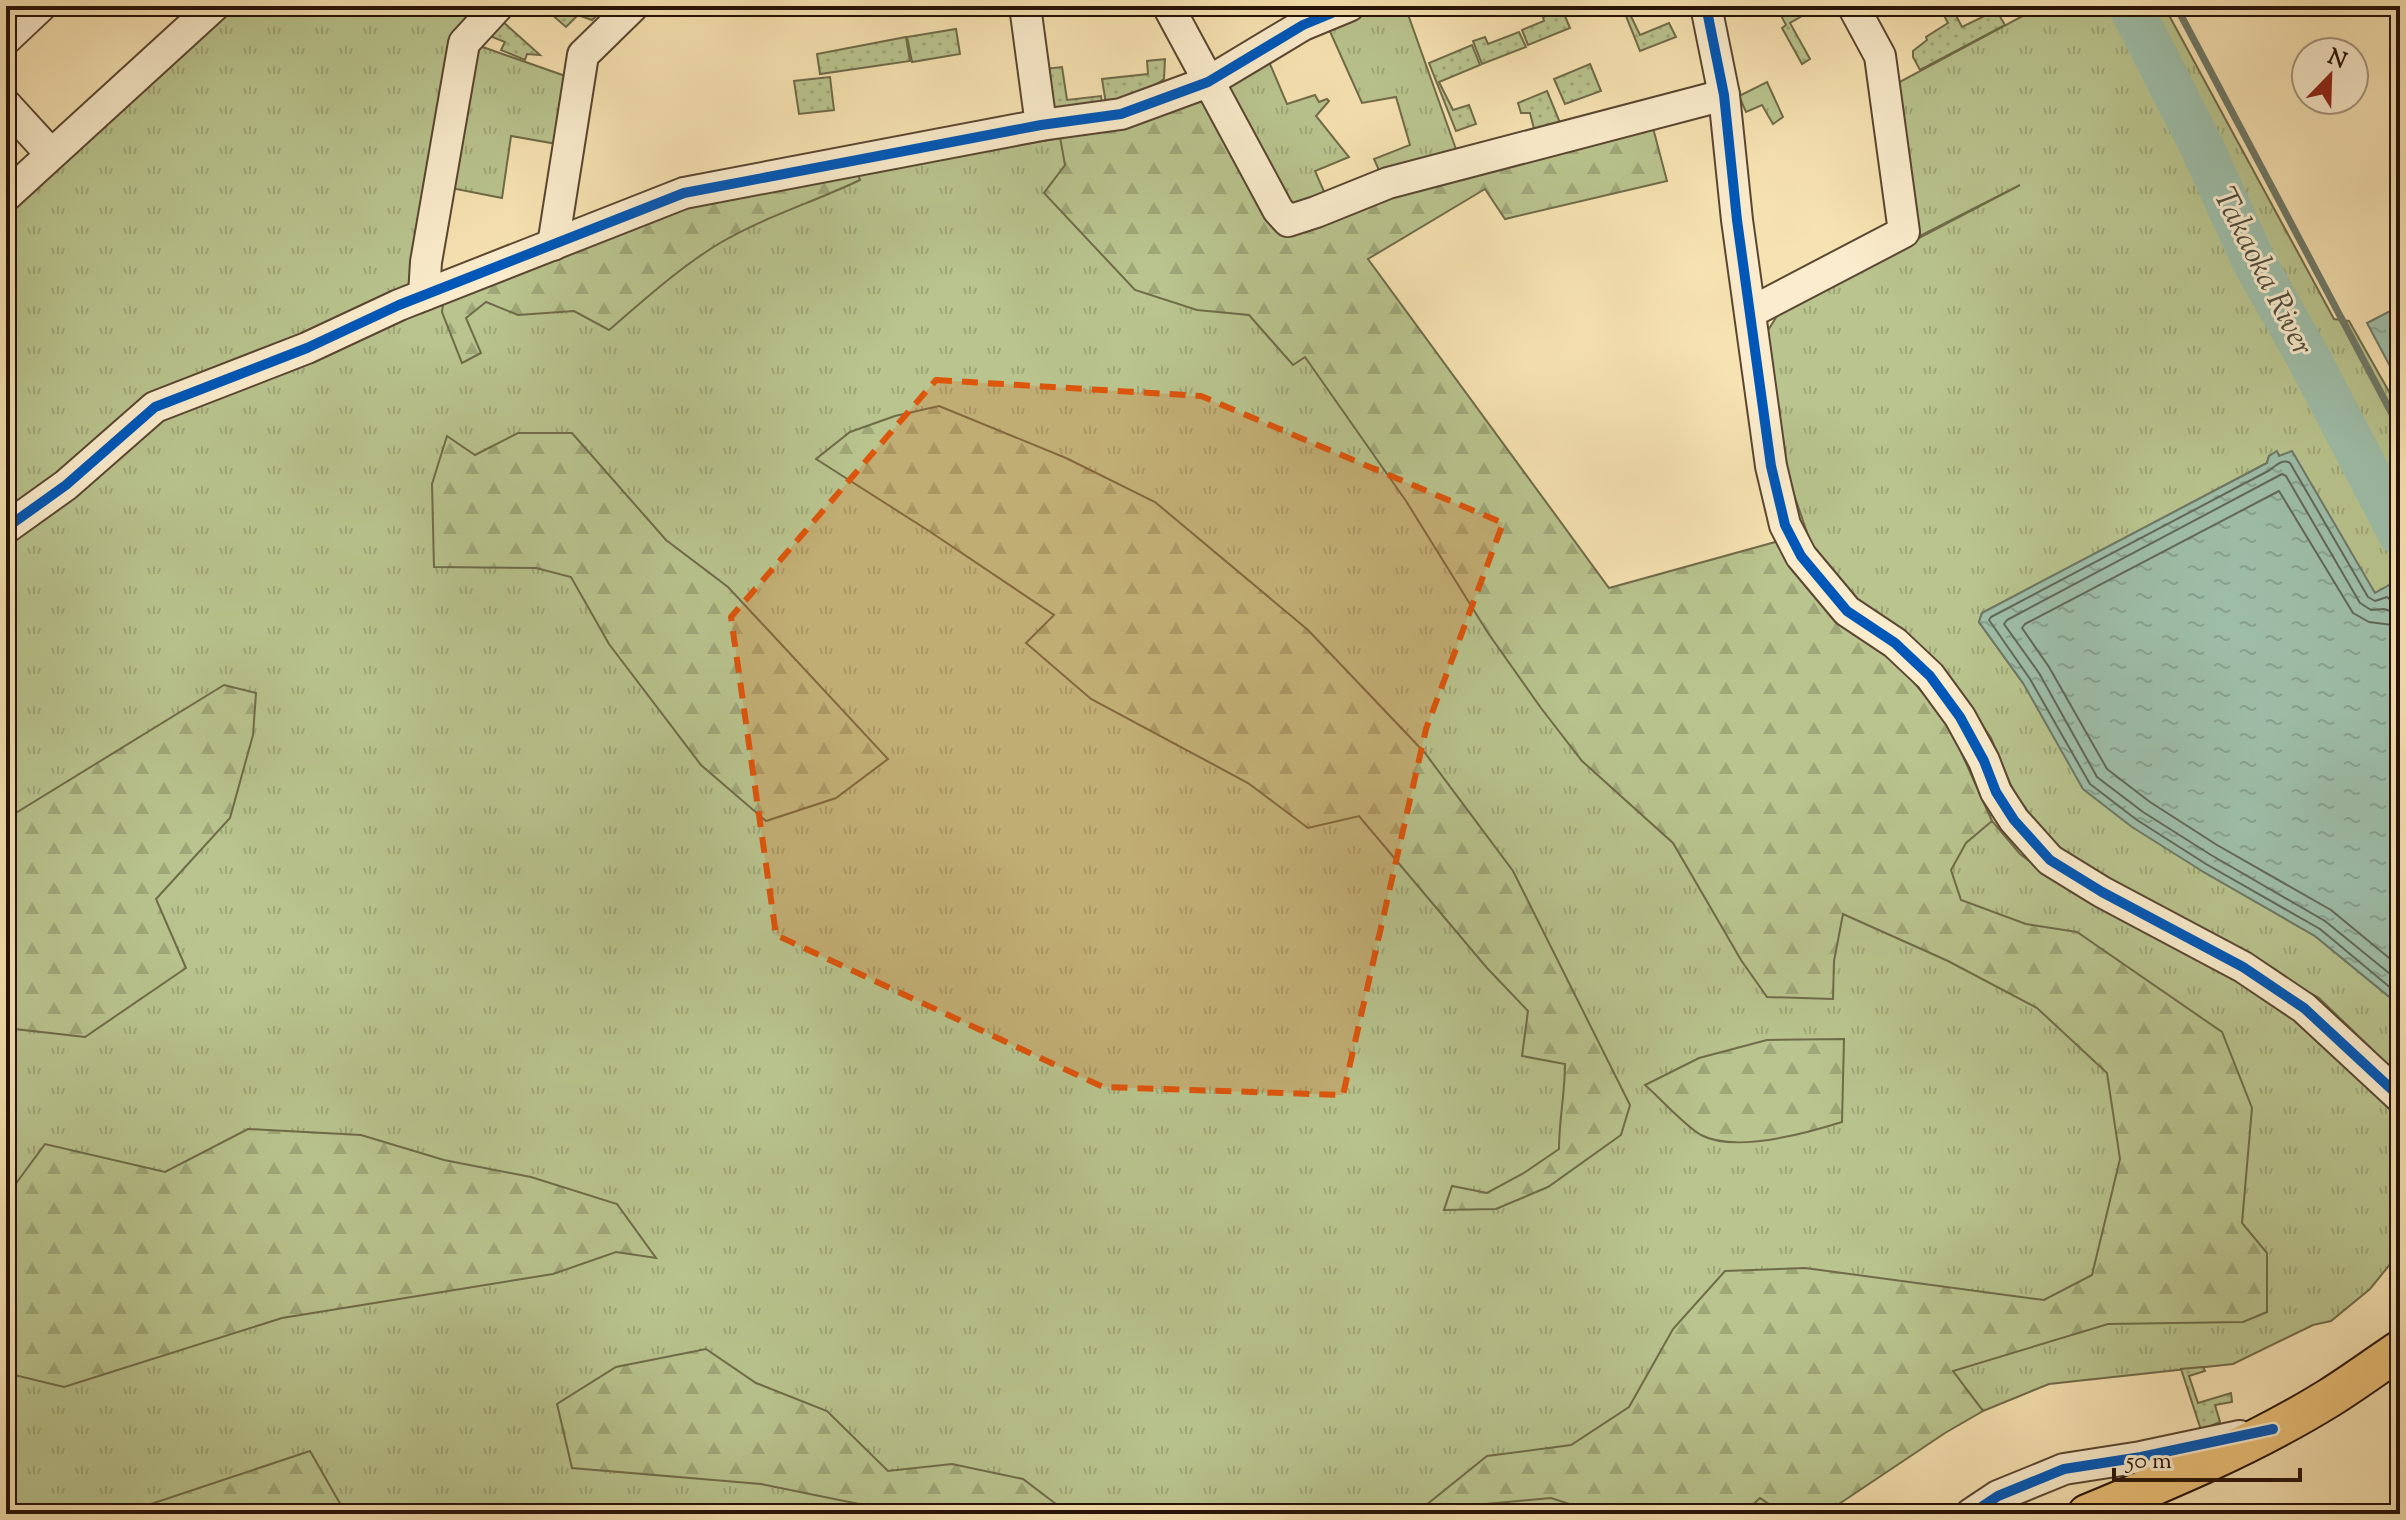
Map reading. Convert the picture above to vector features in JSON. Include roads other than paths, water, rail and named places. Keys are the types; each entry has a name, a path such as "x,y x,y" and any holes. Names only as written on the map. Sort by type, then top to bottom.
{"main road":[{"path":"2087,1514 2204,1464 2273,1429 2329,1399 2400,1350"}],"street":[{"path":"6,39 41,6"},
{"path":"6,196 214,6"},
{"path":"424,295 424,277 464,43 498,6"},
{"path":"553,245 583,55 634,6"},
{"path":"1025,6 1041,125"},
{"path":"1168,6 1278,210 1288,221 1388,183 1724,95"},
{"path":"6,528 66,485 155,407 307,348 424,295 684,193 1041,125 1121,114 1208,82 1303,25 1349,6"},
{"path":"1706,6 1724,95 1737,220 1771,466 1785,525 1801,556 1847,611 1895,643 1930,676 1960,717 1984,761 1996,792 2014,820 2050,860 2102,892 2243,967 2304,1008 2400,1097"},
{"path":"1751,312 1904,232 1880,56 1856,7"},
{"path":"6,105 50,153"},
{"path":"1971,1514 1998,1496 2064,1469 2141,1457 2273,1429"}],"water":[{"path":"2400,306 2400,385 2367,323"},
{"path":"2277,451 2279,456 2292,451 2375,593 2391,584 2400,602 2400,996 2392,999 2315,936 2132,827 2083,789 2023,683 1979,622 1982,613 2267,463 2269,456"}],"waterway":[{"name":"Takaoka River","path":"2130,6 2202,147 2253,260 2309,359 2400,534"},
{"path":"2176,6 2400,429"}]}
